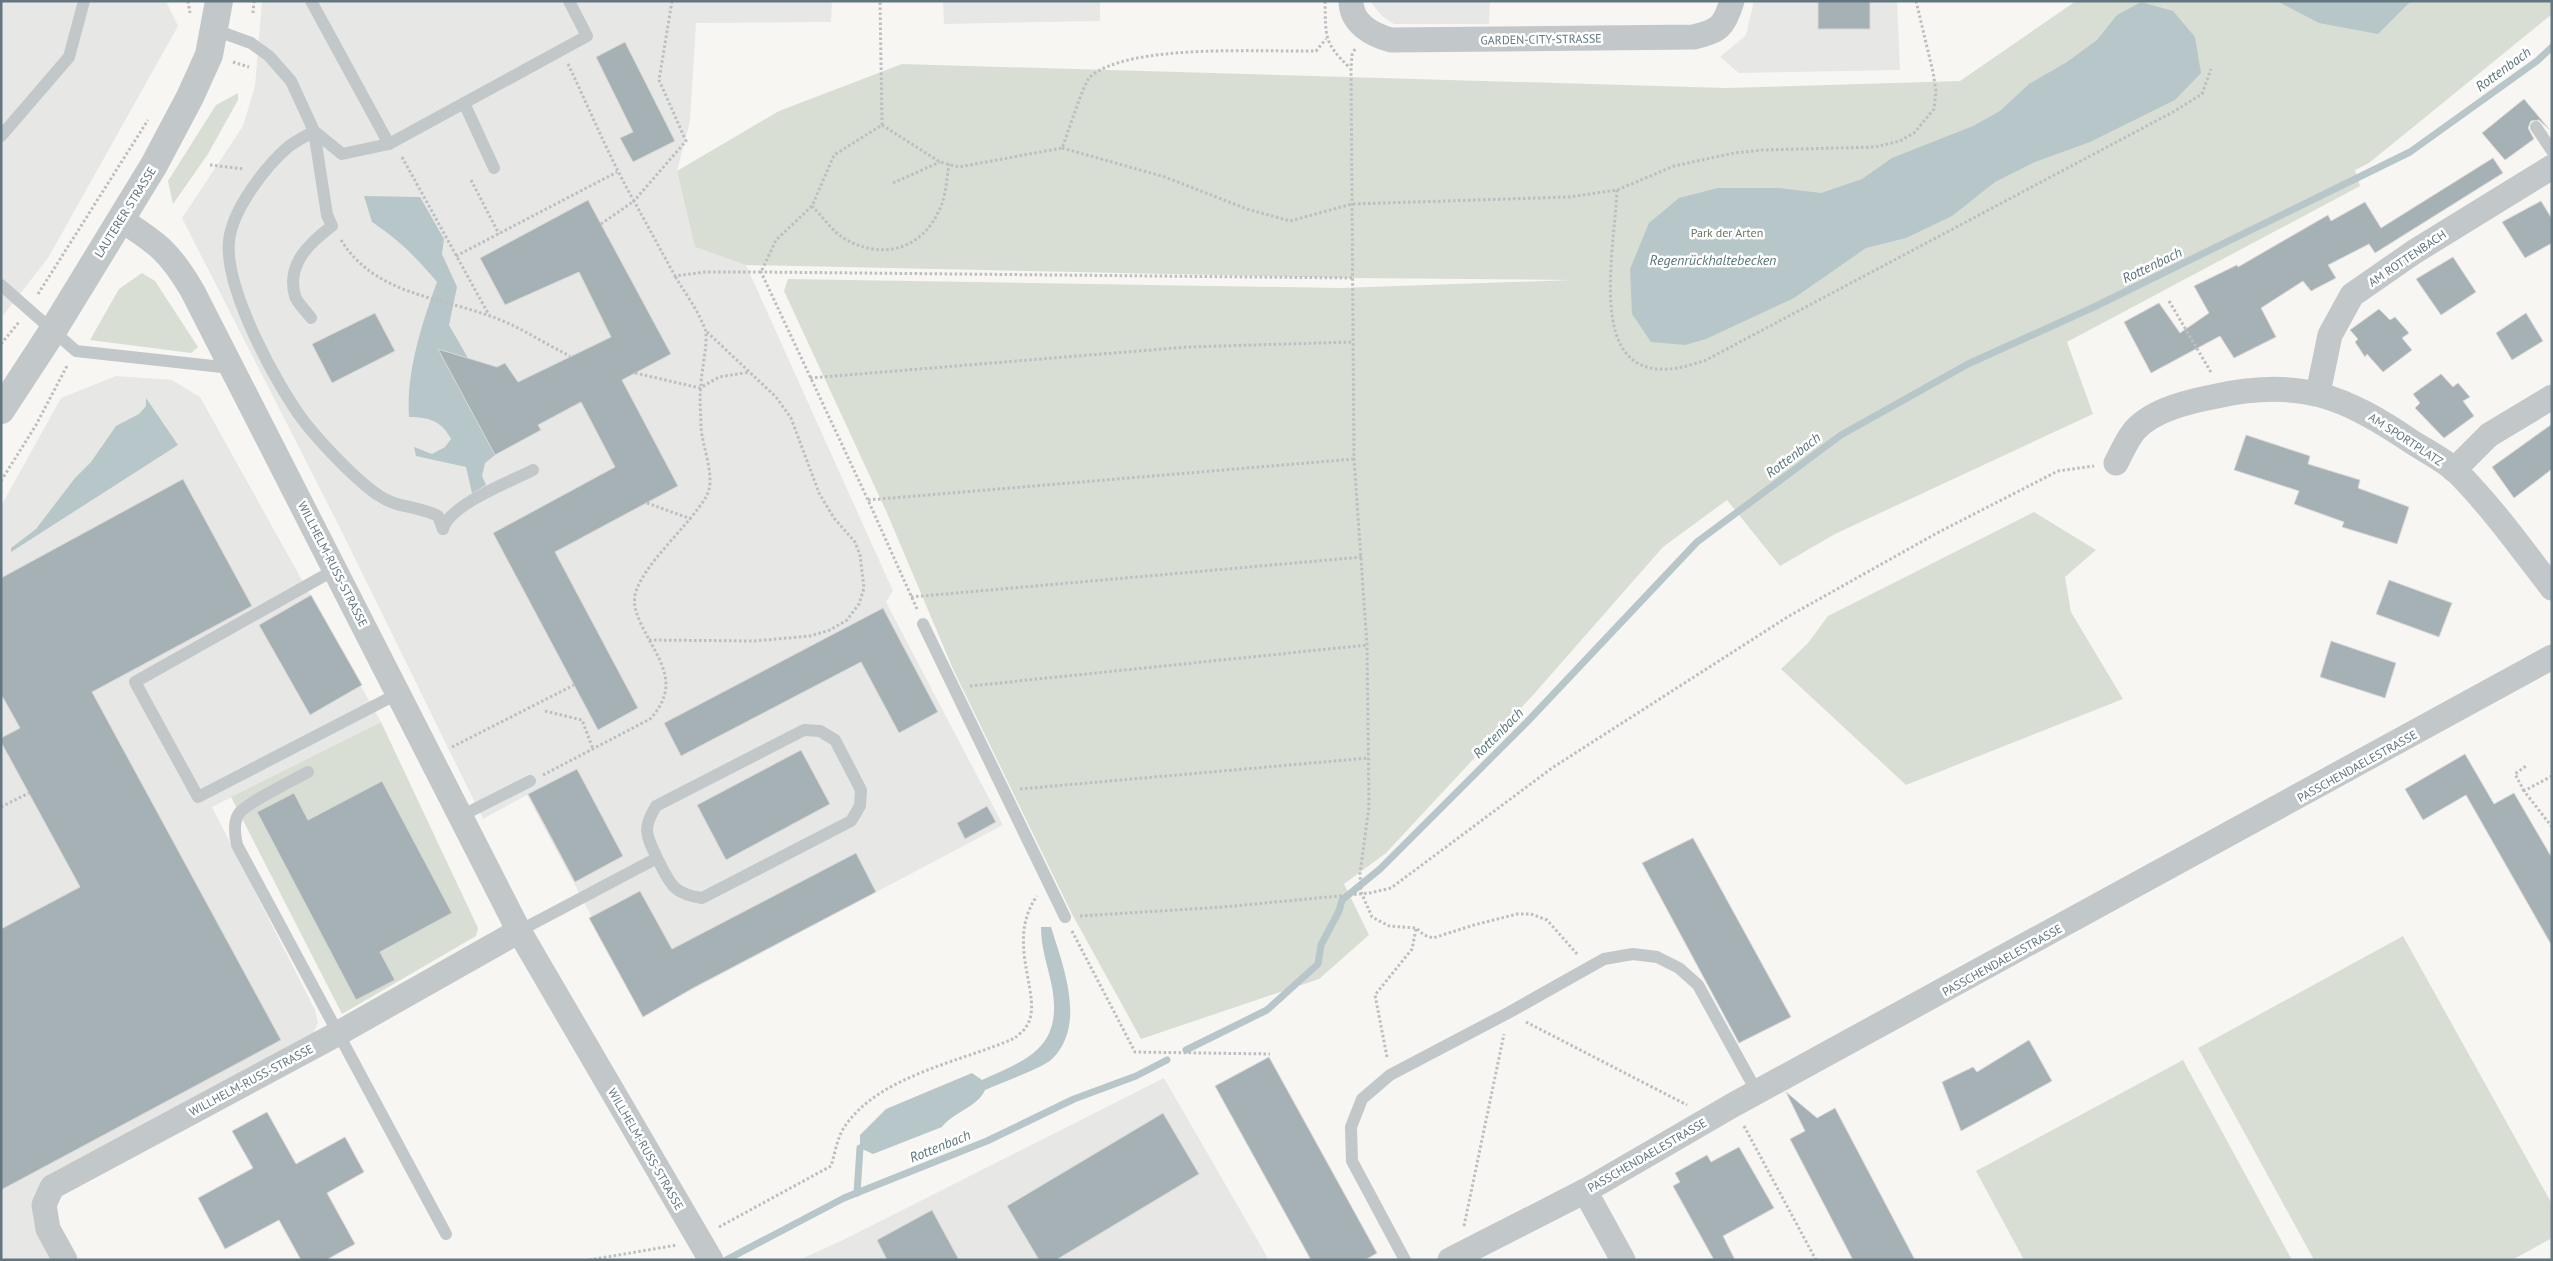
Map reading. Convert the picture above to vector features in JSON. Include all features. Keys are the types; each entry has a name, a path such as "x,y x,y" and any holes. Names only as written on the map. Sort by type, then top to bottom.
{"street":[{"name":"LAUTERER STRASSE","path":"1,410 52,332 154,165 190,98 209,55 216,30 219,1"},
{"name":"GARDEN-CITY-STRASSE","path":"1351,1 1351,6 1366,31 1391,40 1694,37 1712,33 1723,26 1732,1"},
{"name":"AM ROTTENBACH","path":"2318,393 2330,335 2352,295 2414,252 2552,167"},
{"name":"WILLHELM-RUSS-STRASSE","path":"120,219 157,243 174,260 192,290 519,931 711,1260"},
{"name":"AM SPORTPLATZ","path":"2116,463 2133,432 2145,420 2194,401 2242,391 2297,389 2318,393 2375,417 2454,470 2502,523 2552,588"},
{"path":"2454,470 2489,435 2552,397"},
{"name":"PASSCHENDAELESTRASSE","path":"1454,1258 1585,1191 1733,1105 1758,1094 2552,658"},
{"name":"WILLHELM-RUSS-STRASSE","path":"65,1260 48,1229 44,1205 52,1187 337,1034 519,931"},
{"path":"1585,1191 1623,1260"}],"lane":[{"path":"1,136 68,57 84,1"},
{"path":"311,1 389,144"},
{"path":"314,131 342,154 389,144 586,36 568,1"},
{"path":"216,30 251,43 270,56 291,82 314,131 327,215 332,226 315,238 299,257 293,272 295,297 311,318"},
{"path":"464,103 494,168"},
{"path":"2536,127 2552,151"},
{"path":"314,131 289,146 259,178 241,208 229,241 233,279 248,319 277,381 306,424 359,479 379,496 407,508 429,511 438,516 443,528 445,520 458,508 534,470"},
{"path":"1,285 52,332 76,351 232,368"},
{"path":"336,569 135,682 198,797 399,693"},
{"path":"923,624 1065,917"},
{"path":"804,730 820,731 835,740 861,790 860,806 851,820 702,898 686,896 672,886 657,858 646,837 647,820 656,806 804,730"},
{"path":"308,772 247,806 238,814 234,830 236,846 446,1234"},
{"path":"461,816 530,781"},
{"path":"519,931 657,858"},
{"path":"1405,1260 1352,1161 1351,1127 1355,1112 1362,1099 1371,1089 1390,1075 1508,1013 1604,959 1633,954 1657,957 1679,968 1698,985 1758,1094"}],"path":[{"path":"253,13 254,1"},
{"path":"601,224 634,201 686,141 659,80 672,1"},
{"path":"880,1 882,125"},
{"path":"1325,1 1326,39 1336,55 1351,68 1354,459 1367,644 1368,807 1360,873 1361,892 1372,917 1389,926 1416,928 1424,935 1433,938 1474,924 1517,914 1531,914 1547,920 1589,967"},
{"path":"882,125 940,162 959,167 1062,148 1165,176 1247,209 1290,221 1352,204 1568,197 1617,190 1674,166 1734,153 1762,150 1875,147 1900,142 1914,133 1934,109 1936,91 1933,72 1916,1"},
{"path":"1062,148 1089,78 1117,62 1156,54 1316,51 1326,39"},
{"path":"561,50 604,138 617,172 706,330 776,397 791,418 818,493 834,518 855,542 860,555 864,588 859,604 847,620 830,630 810,636 754,641 649,640"},
{"path":"1617,190 1615,230 1610,266 1610,300 1614,327 1622,350 1640,366 1663,371 1685,368 1706,360 1888,265 2172,112 2202,94 2210,69"},
{"path":"882,125 834,155 812,206 776,240 761,272 868,500 923,624"},
{"path":"389,144 400,154 489,315"},
{"path":"893,183 940,162"},
{"path":"812,206 843,238 868,250 894,250 912,242 930,224 942,206 950,164"},
{"path":"210,165 249,170 259,178"},
{"path":"456,256 617,172"},
{"path":"471,180 499,234"},
{"path":"332,226 350,254 382,281 423,297 489,315 570,356"},
{"path":"675,276 705,272 761,272 1352,278"},
{"path":"2169,301 2224,394"},
{"path":"530,781 650,720 660,708 665,698 665,675 634,607 637,589 652,565 691,519 707,495 709,467 702,430 700,388 706,330"},
{"path":"810,378 1188,347 1353,342"},
{"path":"1,481 36,425 76,351"},
{"path":"635,373 700,388 719,377 750,372"},
{"path":"868,500 1354,459"},
{"path":"1270,1054 1135,1052 1065,917 1223,907 1361,892 1370,893 1391,888 1552,768 1789,616 1937,533 2058,471 2116,463"},
{"path":"646,503 691,519"},
{"path":"911,597 1362,557"},
{"path":"952,687 1367,644"},
{"path":"432,759 496,723 574,685"},
{"path":"545,711 582,720 593,749"},
{"path":"1003,790 1368,758"},
{"path":"2526,766 2515,774 2524,791 2552,827"},
{"path":"2524,791 2552,776"},
{"path":"1,807 29,792"},
{"path":"589,1260 672,1247 698,1238 831,1166 843,1128 865,1102 900,1082 1015,1038 1027,1027 1032,1011 1022,945 1024,924 1029,908 1047,882"},
{"path":"1390,1075 1374,995 1412,949 1416,928"},
{"path":"1454,1258 1508,1013 1701,1112 1706,1121"},
{"path":"1733,1105 1816,1260"}],"shaded area":[{"path":"1,1 166,1 178,26 48,258 1,318"},
{"path":"262,1 832,1 831,22 696,23 690,121 677,171 696,247 746,265 893,591 886,602 1003,825 644,1015 527,795 483,819 339,526 182,218 243,126 255,86"},
{"path":"943,1 1100,1 1100,21 944,24"},
{"path":"1370,1 1490,1 1489,24 1394,24 1382,16"},
{"path":"1754,1 1897,1 1900,70 1739,73 1720,57 1746,35"},
{"path":"116,376 172,380 200,397 381,722 212,807 315,1010 318,1023 312,1035 48,1175 34,1209 56,1260 1,1260 1,506 61,398"},
{"path":"1164,1078 1269,1260 799,1260 843,1240"}],"green space":[{"name":"Park der Arten","path":"2076,1 2552,1 2552,14 2369,163 2355,170 2360,186 2067,342 2093,414 1835,534 1780,566 1727,500 1663,547 1534,694 1386,853 1344,884 1369,935 1319,979 1141,1039 1072,914 953,669 887,513 784,291 788,279 1340,288 1572,280 1352,278 746,265 695,247 677,171 779,111 902,64 1726,88 1960,81"},
{"path":"238,93 238,100 208,154 173,204 168,181 216,105"},
{"path":"142,273 155,281 198,347 191,353 90,340 119,289"},
{"path":"2034,512 2096,550 2065,577 2071,612 2123,699 1906,785 1781,669 1808,643 1828,616"},
{"path":"381,722 478,928 476,936 342,1014 231,797"},
{"path":"2403,936 2552,1204 2552,1238 2512,1260 2314,1260 2198,1048"},
{"path":"2183,1060 2292,1260 2024,1260 1976,1171"}],"water":[{"path":"2277,1 2411,1 2378,34 2319,23"},
{"name":"Regenrückhaltebecken","path":"2141,2 2173,11 2195,37 2201,73 2175,100 2090,142 2035,162 1995,182 1952,216 1906,238 1866,248 1794,298 1706,339 1685,345 1651,342 1632,314 1630,269 1649,223 1679,198 1718,188 1779,188 1821,193 1862,179 1892,158 1973,126 2000,111 2029,84 2067,62 2097,40 2117,15"},
{"path":"364,196 420,197 444,239 442,254 457,287 449,325 468,358 439,350 495,455 485,463 482,476 486,485 472,493 466,467 416,456 414,447 432,454 445,447 451,439 443,428 434,421 409,417 410,383 416,348 437,282 407,249 372,222"},
{"path":"146,398 178,445 11,552 11,548 36,529 75,478 91,462 116,426 139,414 146,406"},
{"path":"1041,927 1051,927 1066,977 1069,995 1070,1013 1068,1030 1062,1045 1052,1059 1031,1071 985,1090 977,1101 952,1117 942,1127 873,1154 860,1148 860,1135 886,1109 972,1073 982,1080 1027,1057 1047,1038 1052,1024 1054,1008 1052,987 1042,943"}],"building":[{"path":"1818,1 1870,1 1870,29 1818,29"},
{"path":"625,42 675,141 633,162 620,138 633,132 596,57"},
{"path":"2524,99 2549,129 2539,120 2531,121 2528,128 2534,139 2505,160 2482,133"},
{"path":"2493,158 2503,173 2375,253 2369,244 2328,265 2336,278 2311,291 2303,281 2261,308 2276,337 2234,358 2220,336 2151,373 2124,322 2159,303 2180,333 2209,313 2194,286 2237,265 2238,267 2328,215 2331,221 2365,202 2381,228"},
{"path":"588,200 671,354 622,380 678,486 555,552 638,708 598,730 493,533 615,467 581,402 538,425 541,430 495,455 438,349 497,367 505,363 518,382 611,337 579,272 505,305 480,258"},
{"path":"2541,201 2552,219 2552,243 2525,258 2502,222"},
{"path":"2453,257 2476,292 2441,315 2416,279"},
{"path":"2379,309 2390,320 2395,317 2409,333 2402,338 2412,350 2383,372 2367,354 2365,357 2355,342 2358,339 2350,330"},
{"path":"375,313 395,351 332,383 312,344"},
{"path":"2526,313 2543,341 2512,360 2496,333"},
{"path":"2441,374 2453,387 2458,383 2470,397 2463,401 2474,416 2444,438 2415,408 2420,403 2413,394"},
{"path":"2552,424 2552,469 2514,498 2492,467"},
{"path":"2246,435 2310,456 2308,464 2360,480 2358,488 2409,507 2397,544 2342,527 2344,522 2294,504 2299,491 2234,470"},
{"path":"183,479 252,606 92,692 281,1040 1,1190 1,929 80,887 1,742 1,738 20,728 1,694 1,578"},
{"path":"2389,580 2452,603 2439,637 2376,614"},
{"path":"311,595 362,685 310,715 259,625"},
{"path":"883,608 938,712 899,733 861,662 681,756 664,723"},
{"path":"2331,641 2396,663 2385,698 2320,677"},
{"path":"801,750 830,804 726,860 697,805"},
{"path":"2465,754 2494,804 2514,793 2552,858 2552,946 2466,795 2423,820 2405,789"},
{"path":"577,769 623,856 575,882 528,794"},
{"path":"382,781 452,913 380,952 395,980 356,1000 257,812 294,793 308,820"},
{"path":"987,806 996,822 965,839 957,823"},
{"path":"1693,838 1791,1017 1739,1043 1642,863"},
{"path":"856,853 876,892 693,988 643,1017 589,918 640,891 672,949"},
{"path":"2029,1040 2052,1081 1961,1131 1942,1082 1973,1067 1977,1072"},
{"path":"1269,1057 1377,1253 1365,1260 1311,1260 1215,1086"},
{"path":"1786,1092 1817,1118 1835,1108 1915,1260 1853,1260 1790,1139 1805,1131"},
{"path":"267,1112 296,1164 345,1137 364,1172 327,1193 355,1244 326,1260 301,1260 279,1220 225,1249 198,1198 253,1168 232,1131"},
{"path":"1163,1113 1199,1174 1056,1260 1039,1260 1007,1206"},
{"path":"1739,1147 1774,1208 1723,1236 1735,1260 1714,1260 1673,1186 1680,1182 1675,1173 1707,1155 1711,1162"},
{"path":"932,1210 959,1260 887,1260 877,1240"}],"waterway":[{"name":"Rottenbach","path":"1186,1050 1267,1010 1318,964 1321,945 1339,911 1342,900 1380,869 1527,722 1697,542 1841,435 1968,364 2094,307 2410,152 2537,61 2552,47"},
{"name":"Rottenbach","path":"726,1260 844,1198 987,1141 1074,1099 1136,1076 1167,1060"},
{"path":"857,1193 860,1148"}]}
